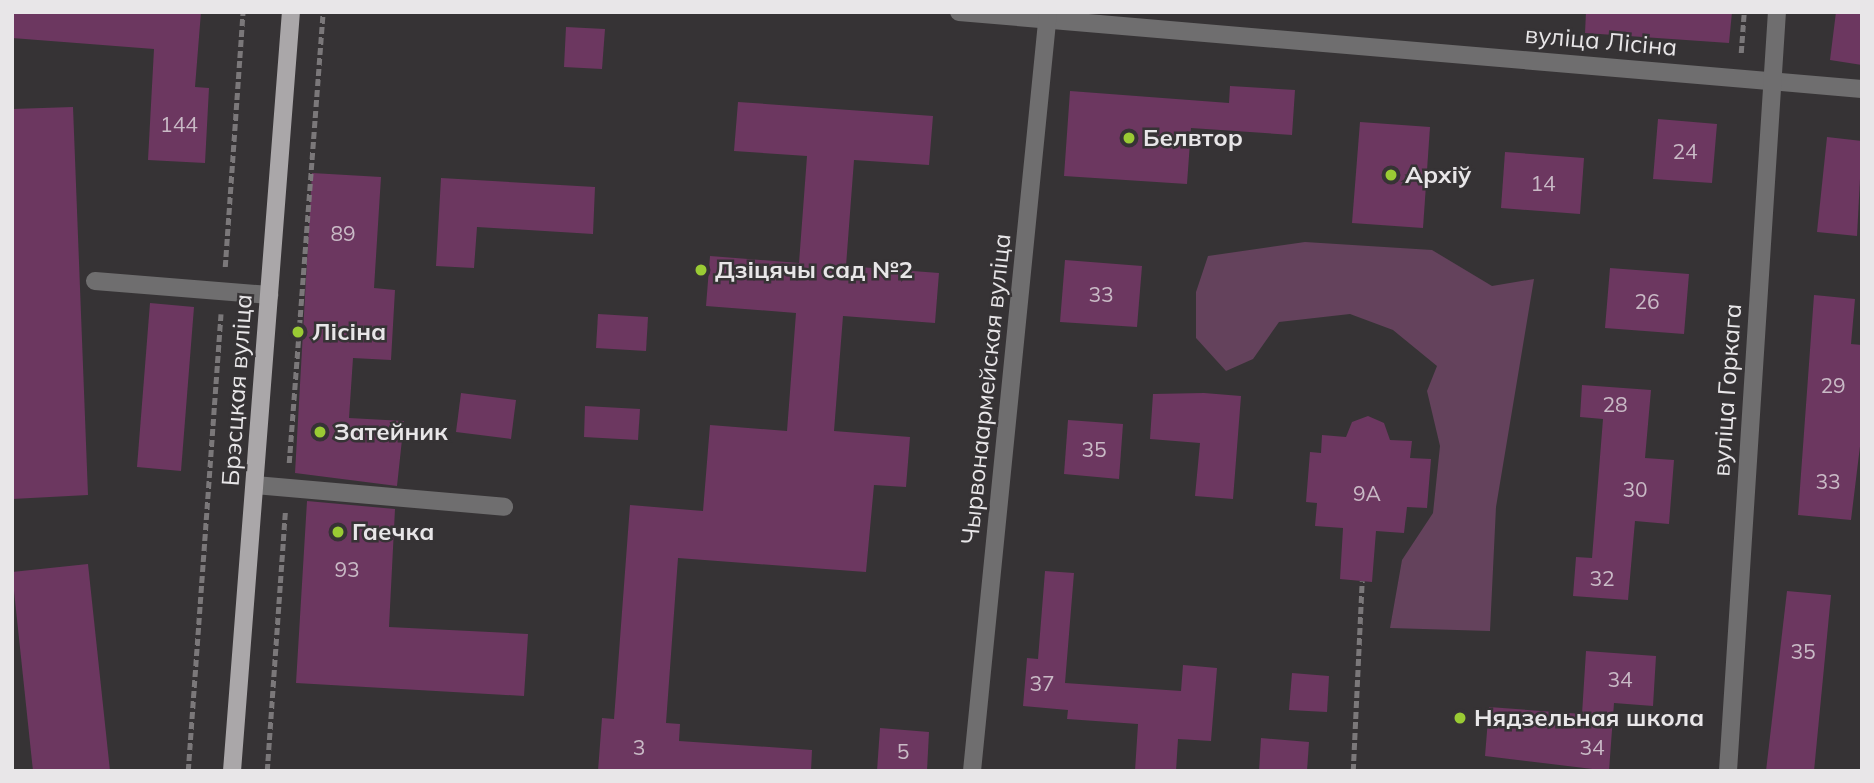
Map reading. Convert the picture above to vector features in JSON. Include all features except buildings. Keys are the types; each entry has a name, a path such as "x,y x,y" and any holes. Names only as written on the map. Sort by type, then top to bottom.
{"main road":[{"name":"Брэсцкая вуліца","path":"232,771 290,12"}],"street":[{"name":"вуліца Лісіна","path":"960,12 1047,17 1739,76 1862,89"},
{"name":"вуліца Горкага","path":"1728,771 1777,12"},
{"name":"Чырвонаармейская вуліца","path":"972,771 1047,17"},
{"path":"95,281 269,295"},
{"path":"255,485 504,507"}],"path":[{"path":"188,771 243,12"},
{"path":"267,771 323,12"},
{"path":"1739,76 1744,12"},
{"path":"1353,771 1362,581"}],"shaded area":[{"path":"1305,242 1432,250 1492,286 1534,279 1496,507 1490,631 1390,628 1402,560 1433,513 1440,446 1427,391 1437,366 1393,330 1350,314 1279,322 1253,359 1226,371 1196,338 1196,292 1208,256"}],"place":[{"name":"Белвтор","path":"1129,138"},
{"name":"Архіў","path":"1391,175"},
{"name":"Дзіцячы сад №2","path":"701,270"},
{"name":"Лісіна","path":"298,332"},
{"name":"Затейник","path":"320,432"},
{"name":"Гаечка","path":"338,532"},
{"name":"Нядзельная школа","path":"1460,718"}]}
